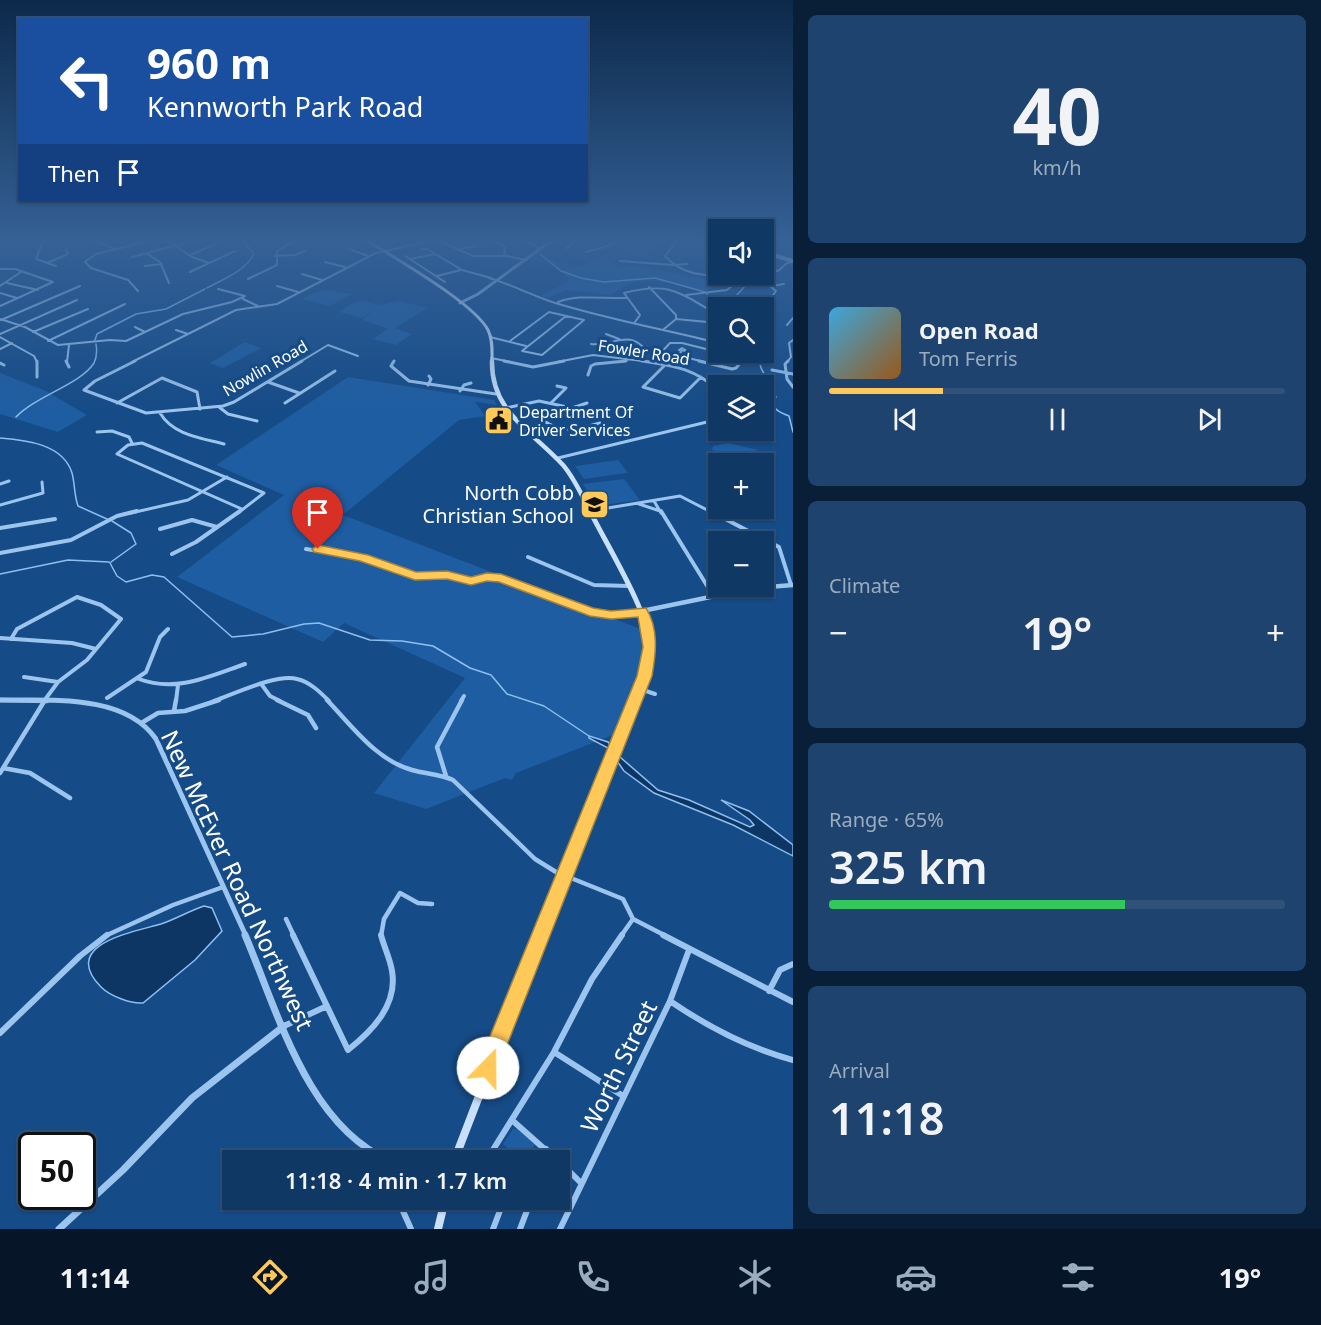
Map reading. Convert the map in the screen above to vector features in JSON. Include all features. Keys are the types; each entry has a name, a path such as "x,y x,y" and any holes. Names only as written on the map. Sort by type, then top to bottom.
{"main road":[{"path":"453,298 480,317 490,337 491,381 496,394 506,408 558,458 572,476 642,611 650,647 648,664 640,689 480,1088 458,1150"},
{"path":"438,1229 443,1210"}],"street":[{"path":"0,319 50,298"},
{"name":"Nowlin Road","path":"288,298 277,304 236,310 95,381 84,390 135,411 160,413 219,407 234,402 328,345 358,356"},
{"path":"460,303 471,298"},
{"path":"543,298 708,341"},
{"path":"557,303 568,298"},
{"path":"593,298 617,298"},
{"path":"627,298 640,315 634,322"},
{"path":"658,298 676,315 676,319"},
{"path":"689,298 708,310"},
{"path":"0,306 17,299"},
{"path":"0,319 19,325 48,341 69,345 124,342 183,314 242,299 256,303 258,306"},
{"path":"37,377 36,358 0,335 77,300"},
{"path":"48,341 124,304"},
{"path":"33,332 88,309"},
{"path":"510,341 548,312 566,316 584,320 542,355 523,352 527,346 566,316"},
{"path":"787,325 793,318"},
{"path":"664,330 676,319 708,322"},
{"path":"135,327 145,332"},
{"path":"176,330 189,334"},
{"path":"588,375 590,367 595,364 619,365 630,359 642,345 634,340 619,339 606,333"},
{"path":"490,337 527,346"},
{"path":"591,344 604,345 619,339"},
{"path":"793,340 789,343 791,357 785,364 787,379 793,387"},
{"path":"0,349 12,343"},
{"path":"655,359 669,344 680,343 708,349"},
{"path":"69,345 66,361 69,367"},
{"path":"663,352 708,363"},
{"path":"681,352 643,387 680,398 701,377"},
{"name":"Fowler Road","path":"490,358 528,367 562,363 593,355 630,359 685,368 708,382"},
{"path":"394,361 391,366 406,380 460,391 496,394"},
{"path":"0,363 4,365"},
{"path":"708,363 732,369 740,363"},
{"path":"772,370 793,374"},
{"path":"285,403 335,371"},
{"path":"428,385 431,379 429,375"},
{"path":"116,404 162,378 197,392 200,409"},
{"path":"267,382 300,393"},
{"path":"460,391 464,385 471,383"},
{"path":"551,403 566,388 556,386"},
{"path":"506,408 539,401 572,408 587,403"},
{"path":"520,405 560,430 576,430 600,423"},
{"path":"219,407 228,414 257,421"},
{"path":"160,413 163,420 170,426 224,444"},
{"path":"558,458 708,422"},
{"path":"97,432 112,430 129,437 132,443"},
{"path":"172,554 217,527 242,509 264,493 154,447 142,443 125,446 117,456 242,509"},
{"path":"0,553 71,540 117,516 183,502 227,477"},
{"path":"0,484 9,481"},
{"path":"0,505 43,493 42,483"},
{"path":"590,511 680,496 708,510"},
{"path":"654,501 708,587"},
{"path":"637,504 661,511"},
{"path":"0,528 55,519"},
{"path":"726,519 779,547 792,585 774,586"},
{"path":"160,529 192,520 217,527"},
{"path":"306,549 358,557 415,576 447,575 471,581 487,577 501,578 584,610 604,615 642,611 714,597"},
{"path":"528,557 594,585 629,586"},
{"path":"11,639 17,629 71,599 84,598 116,613 121,619 96,650 58,682 34,715 1,770 30,773 70,798"},
{"path":"107,698 113,692 138,679 150,667 159,637 168,628"},
{"path":"0,638 72,643 96,650"},
{"path":"138,679 147,684 178,685 245,664"},
{"path":"24,676 27,679 58,682"},
{"path":"143,723 158,713 200,707 289,678 306,682 332,704 376,752 411,770 446,776 461,786 535,859 565,876 612,893 628,904 633,919 793,1002"},
{"path":"174,711 178,685"},
{"path":"262,685 270,696 308,715 316,729"},
{"path":"640,689 655,694"},
{"path":"446,776 437,747 450,718 464,696"},
{"name":"New McEver Road Northwest","path":"0,700 45,700 118,712 143,723 156,738 313,1086 333,1117 357,1144 369,1150"},
{"path":"0,1033 80,957 109,933 173,905 223,887"},
{"path":"286,919 348,1050 376,1026 391,997 392,969 381,934 387,913 400,893 418,903 432,904"},
{"path":"493,1150 554,1052 592,979 633,919"},
{"name":"Worth Street","path":"560,1229 670,1001 689,950"},
{"path":"769,991 777,972 784,966 793,964"},
{"path":"670,1001 704,1025 740,1043 793,1060"},
{"path":"59,1229 123,1170 192,1098 284,1026 327,1006"},
{"path":"554,1052 623,1096"},
{"path":"513,1121 546,1149"},
{"path":"570,1172 581,1183"},
{"path":"402,1210 411,1229"},
{"path":"493,1229 500,1210"},
{"path":"520,1229 527,1210"}],"shaded area":[{"path":"303,298 344,298 330,306"},
{"path":"362,301 379,305 400,301 427,308 395,328 412,334 396,345 373,339 388,329 362,320 370,314 372,309 362,318 340,312 351,304"},
{"path":"245,342 261,348 223,368 210,363"},
{"path":"0,373 46,391 87,415 58,432 0,414"},
{"path":"348,377 494,400 497,405 475,402 485,416 459,420 343,515 646,631 651,652 637,696 618,733 516,773 512,780 505,778 426,809 374,793 465,678 344,623 323,642 177,577 284,495 216,465"},
{"path":"728,443 758,450 754,453 720,453 712,450 713,446"},
{"path":"618,460 628,473 584,479 575,466"},
{"path":"624,479 640,500 610,504 592,500 583,484"},
{"path":"589,736 608,742 620,757 658,790 689,800 750,827 754,825 750,820 721,800 749,811 793,845 793,856 733,825 654,793 624,771 608,748"},
{"path":"204,906 212,908 222,931 195,960 143,1003 127,1001 115,996 101,987 90,972 89,960 94,950 105,942 167,922"},
{"path":"513,1129 517,1129 535,1145 531,1150 509,1150 503,1144"}],"waterway":[{"path":"95,340 97,334 136,314 166,309 187,298"},
{"path":"16,417 88,370 95,361 96,344"},
{"path":"760,363 776,397 771,400 772,403 778,411 789,416 793,432"},
{"path":"0,438 32,442 61,456 72,473 78,506 107,519"},
{"path":"111,562 136,544 131,533 112,521"},
{"path":"0,574 68,560 109,562"},
{"path":"110,563 117,576 126,582 152,575 164,577 232,637 263,634 304,624 319,623 370,640 402,641 433,646 470,668 491,675 507,694 544,706 589,736"}],"place":[{"name":"Department Of Driver Services","path":"498,421"},
{"name":"North Cobb Christian School","path":"595,504"}],"route":[{"path":"318,549 363,558 415,576 447,575 467,581 487,577 501,578 590,612 622,615 642,611 644,617 650,647 645,676 488,1068"}]}
